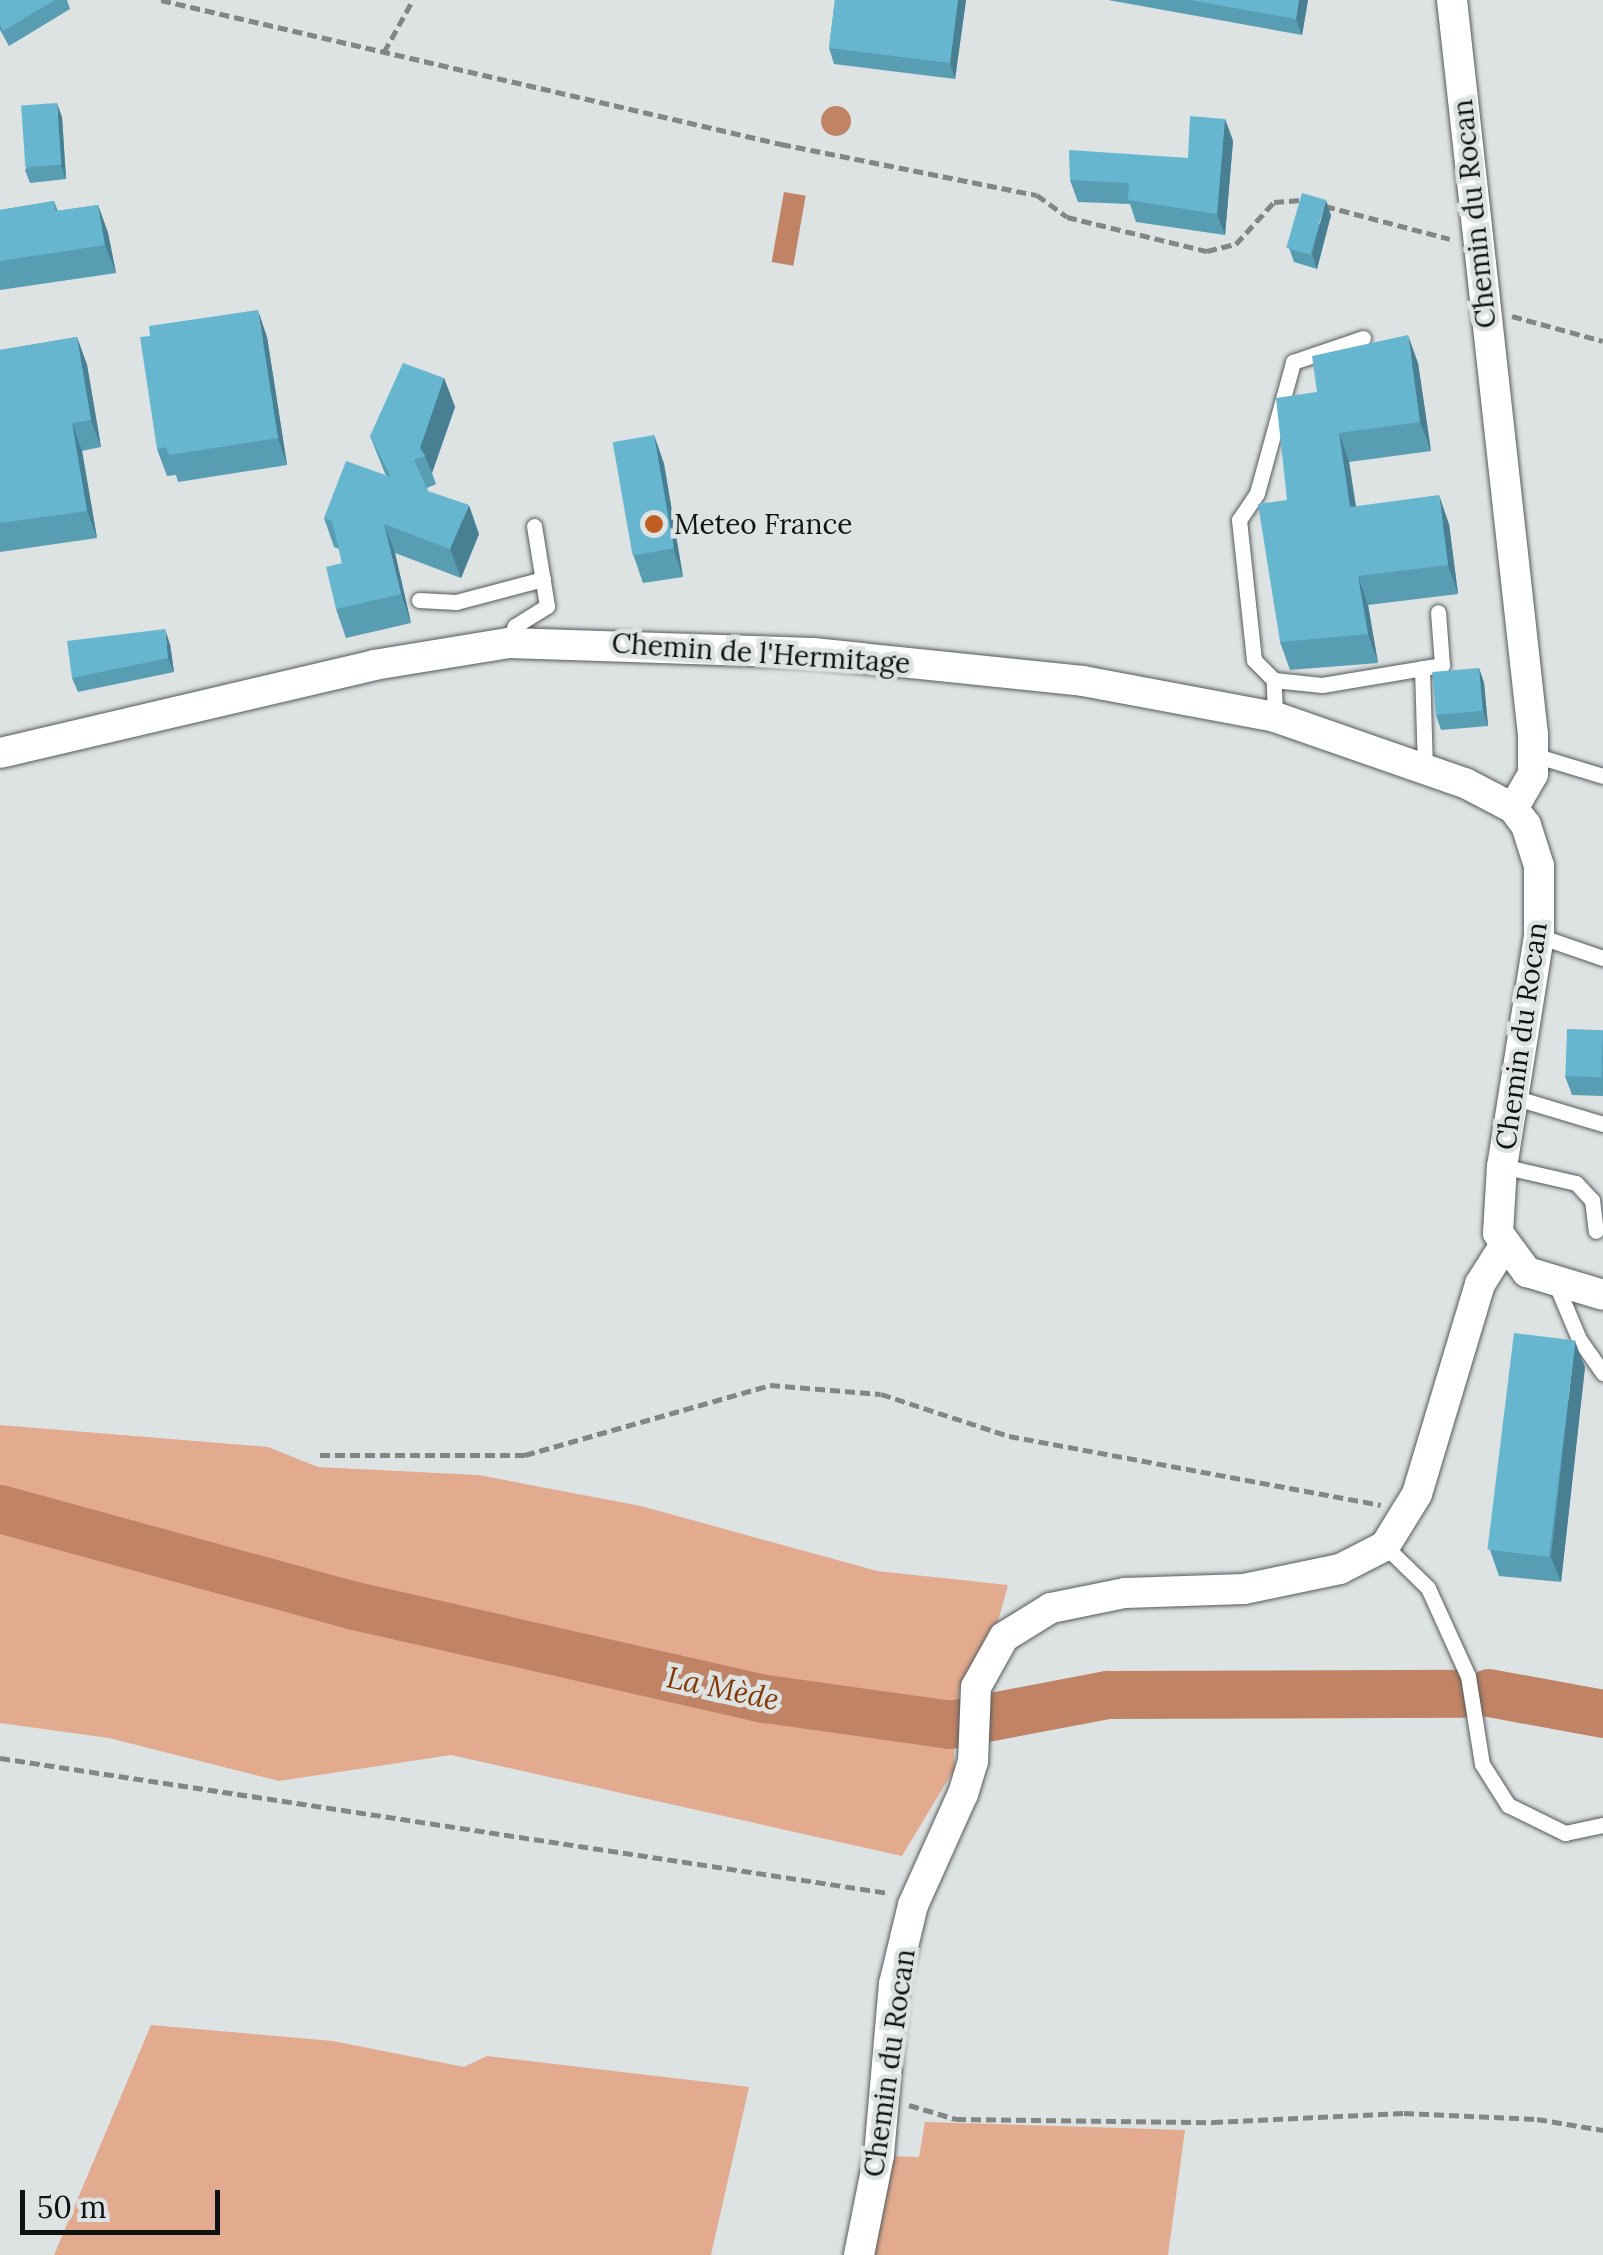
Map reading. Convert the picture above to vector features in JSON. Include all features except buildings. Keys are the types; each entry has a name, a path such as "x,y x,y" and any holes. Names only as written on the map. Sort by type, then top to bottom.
{"street":[{"name":"Chemin du Rocan","path":"1452,0 1534,756 1533,774 1513,808 1539,866 1539,936 1497,1216 1504,1246"},
{"name":"Chemin de l'Hermitage","path":"0,753 374,665 509,643 814,654 1083,682 1275,717 1426,768 1513,808"},
{"path":"1384,1546 1409,1506 1480,1284 1504,1246 1526,1272 1603,1294"},
{"name":"Chemin du Rocan","path":"858,2255 884,2096 894,1984 913,1905 973,1762 976,1687 1004,1638 1051,1608 1125,1594 1244,1590 1340,1569 1384,1546"}],"lane":[{"path":"1364,338 1294,362 1257,493 1239,520 1254,660 1274,680 1322,685 1442,665 1438,612"},
{"path":"509,643 515,626 548,606 534,526"},
{"path":"418,600 456,602 543,578"},
{"path":"1422,668 1426,768"},
{"path":"1274,680 1275,717"},
{"path":"1534,756 1603,776"},
{"path":"1539,936 1603,958"},
{"path":"1513,1097 1603,1124"},
{"path":"1502,1166 1576,1184 1592,1200 1596,1231"},
{"path":"1555,1282 1579,1339 1603,1374"},
{"path":"1384,1546 1428,1588 1468,1676 1482,1764 1508,1805 1565,1833 1603,1824"}],"path":[{"path":"161,0 1037,195 1067,216 1207,250 1236,244 1274,202 1298,198 1477,244"},
{"path":"384,52 413,0"},
{"path":"1484,310 1603,342"},
{"path":"320,1455 525,1455 657,1413 789,1386 881,1394 1008,1436 1409,1506"},
{"path":"0,1758 886,1892 913,1905"},
{"path":"884,2096 956,2119 1213,2122 1404,2112 1537,2119 1603,2130"}],"shaded area":[{"path":"836,106 846,111 851,121 846,131 836,136 826,131 821,121 826,111"},
{"path":"784,192 806,196 793,266 772,262"},
{"path":"0,1425 268,1447 318,1467 478,1475 641,1506 877,1571 1008,1585 997,1625 959,1690 960,1709 939,1713 751,1686 348,1593 0,1498"},
{"path":"0,1518 361,1620 770,1711 953,1738 955,1768 902,1856 451,1755 279,1781 109,1738 0,1723"},
{"path":"151,2025 333,2041 464,2067 487,2056 749,2087 711,2255 54,2255"},
{"path":"925,2122 1185,2130 1168,2255 872,2255 888,2156 919,2157"}],"waterway":[{"name":"La Mède","path":"0,1509 355,1606 766,1699 950,1725 1108,1695 1462,1694"},
{"name":"La Mède","path":"1489,1693 1603,1714"}],"place":[{"name":"Meteo France","path":"654,524"}]}
